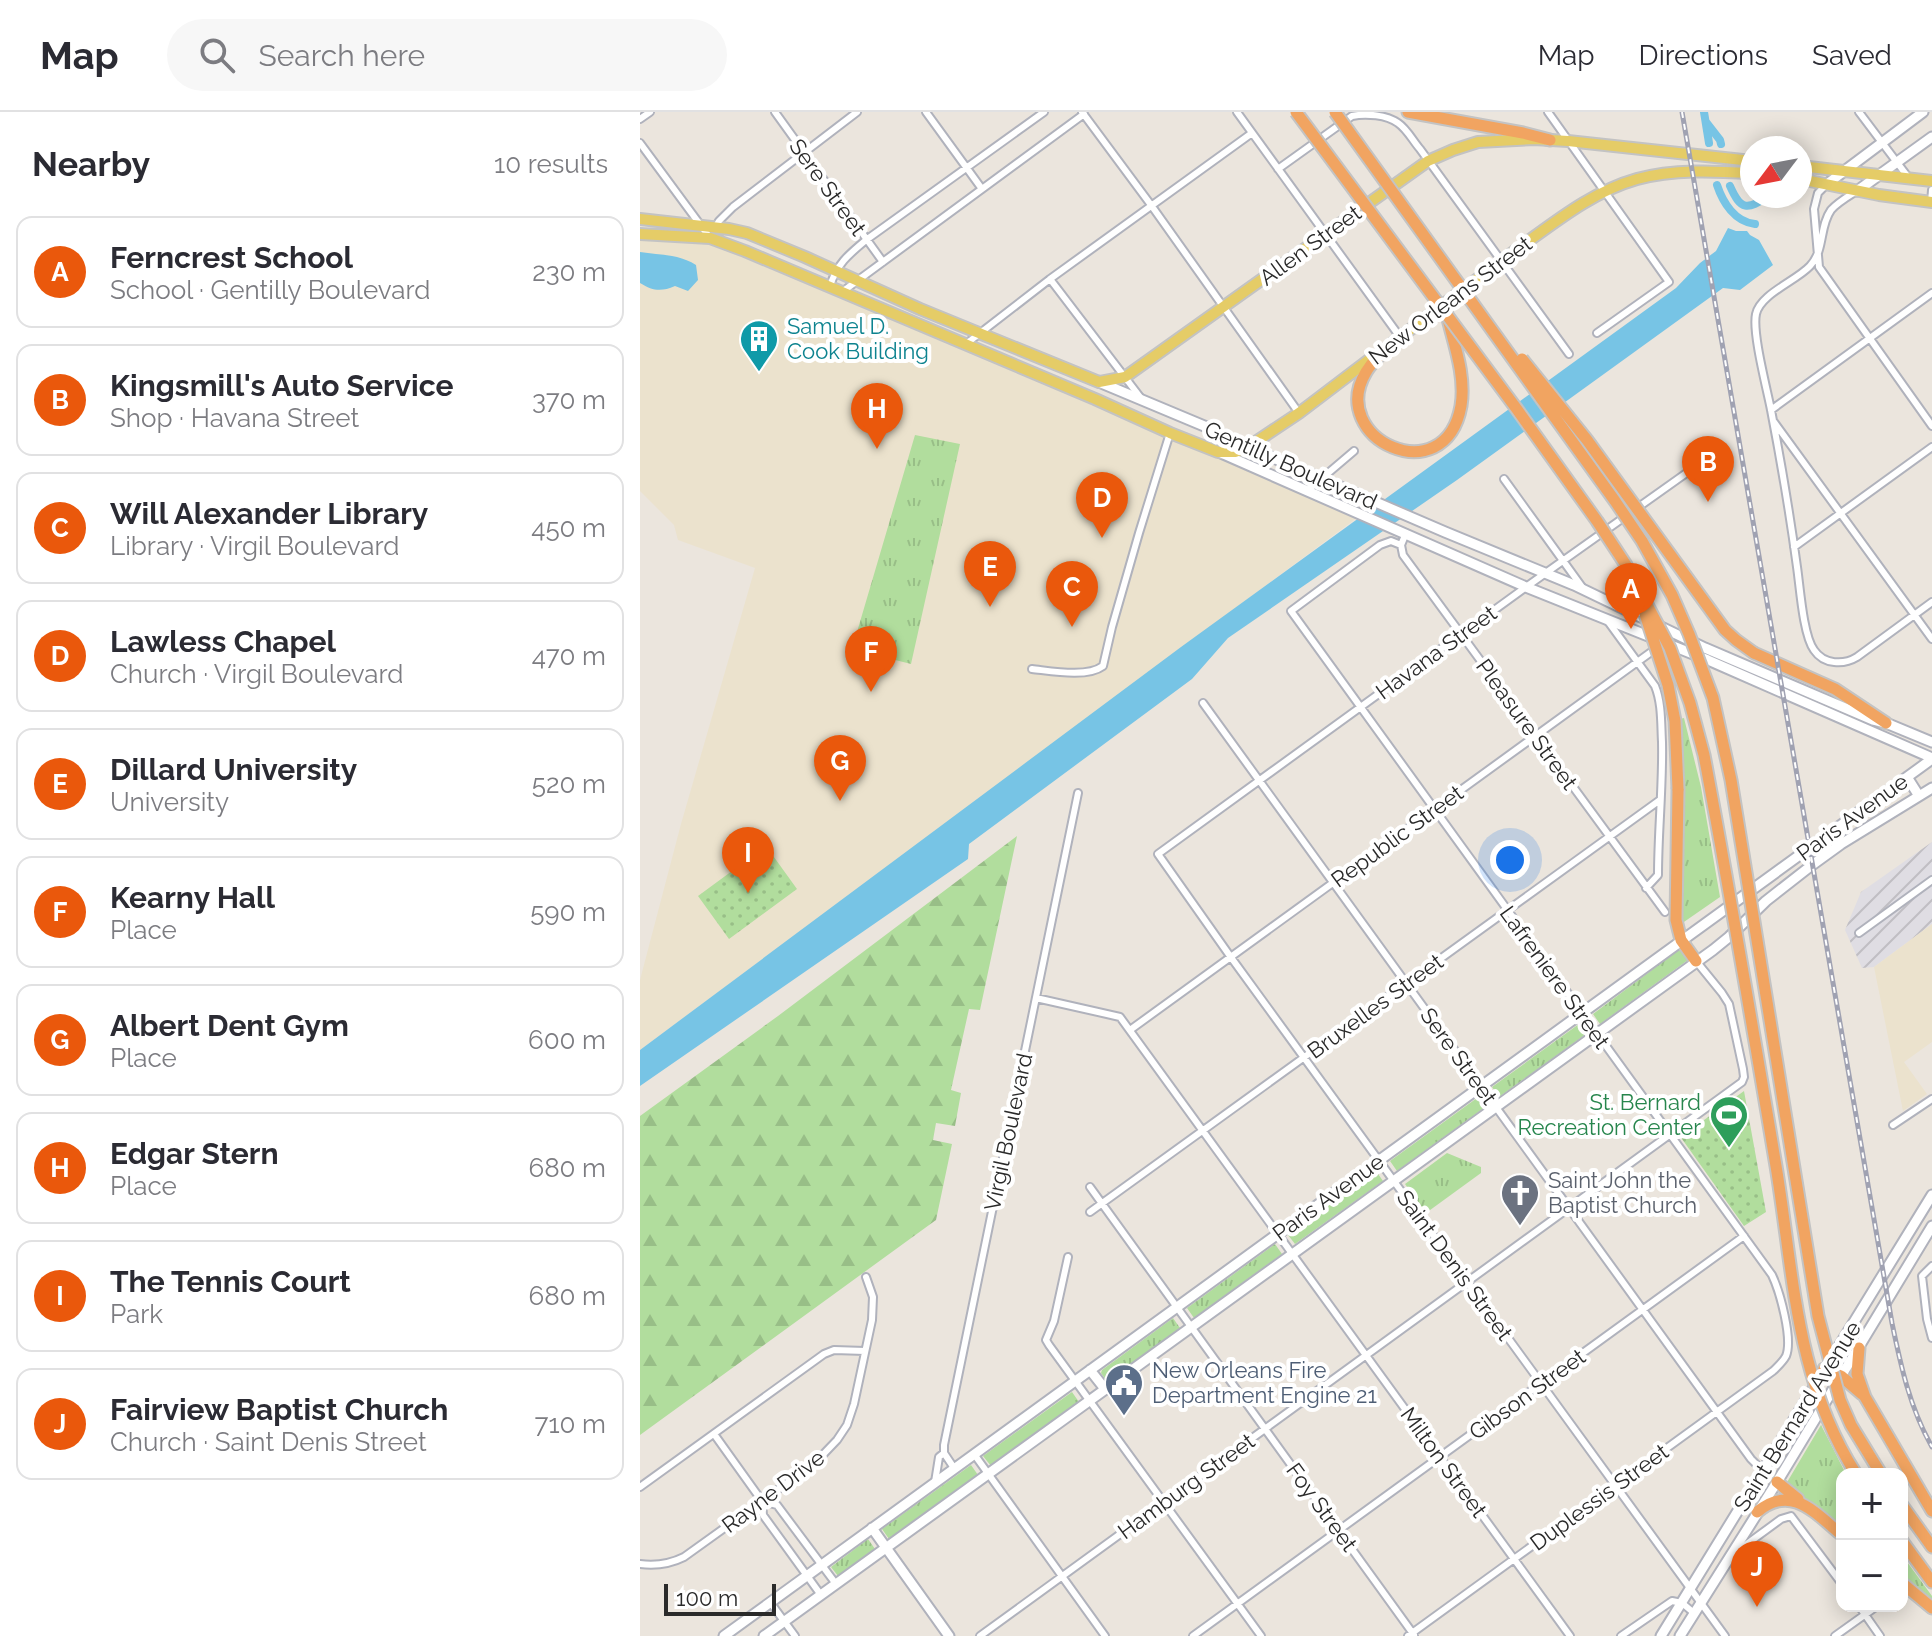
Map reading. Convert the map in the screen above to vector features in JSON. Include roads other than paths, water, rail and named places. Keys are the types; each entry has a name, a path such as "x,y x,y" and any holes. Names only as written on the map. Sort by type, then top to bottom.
{"highway":[{"path":"1296,112 1579,496 1626,565 1670,648 1700,737 1721,843 1801,1335 1827,1419 1853,1468"},
{"path":"1335,112 1615,501 1642,541 1683,619 1713,698 1731,780 1818,1316 1840,1400 1856,1435 1877,1468"},
{"path":"1408,112 1550,140"},
{"path":"1400,337 1364,374 1358,400 1364,422 1381,443 1393,449 1427,450 1443,440 1461,407 1460,373 1447,314"},
{"path":"1505,347 1518,353 1587,440 1725,630 1754,653 1835,689 1886,723"},
{"path":"1626,565 1652,630 1675,721 1678,789 1676,913 1681,940 1696,961"},
{"path":"1859,1348 1857,1374 1865,1397"},
{"path":"1824,1369 1841,1376 1865,1397 1932,1511"},
{"path":"1777,1482 1836,1530"},
{"path":"1757,1512 1768,1503 1783,1499 1806,1506"},
{"path":"1908,1513 1932,1547"},
{"path":"1908,1550 1932,1582"},
{"path":"1908,1588 1932,1608"}],"main road":[{"name":"Allen Street","path":"1099,382 1125,377 1428,161 1453,150 1478,142 1534,139 1740,160"},
{"path":"1812,167 1932,181"},
{"name":"New Orleans Street","path":"1218,452 1235,452 1248,447 1299,413 1576,207 1604,192 1648,176 1692,171 1740,173"},
{"path":"1812,181 1891,197 1932,200"},
{"name":"Gentilly Boulevard","path":"640,219 747,233 1099,382"},
{"name":"Gentilly Boulevard","path":"640,234 710,238 1218,452"}],"street":[{"path":"640,119 650,112"},
{"name":"Sere Street","path":"775,112 883,262"},
{"path":"640,143 710,238 719,221 733,207 857,112"},
{"path":"926,112 982,189"},
{"path":"830,286 841,262 866,240 1044,112"},
{"path":"1237,112 1400,337"},
{"path":"1548,112 1669,282 1597,333"},
{"path":"1859,112 1908,177"},
{"path":"1923,112 1827,184 1818,193 1814,209 1819,267 1932,426"},
{"path":"842,292 1084,113 1299,413"},
{"path":"1278,169 1352,116 1374,115 1396,121 1569,354"},
{"path":"966,344 1050,279 1252,133"},
{"path":"1932,137 1830,212 1818,256 1804,272 1770,295 1755,315 1808,639 1818,655 1844,663 1857,657 1932,602"},
{"path":"1050,279 1142,400"},
{"path":"1771,410 1932,293"},
{"name":"Gentilly Boulevard","path":"1099,382 1584,589 1705,648 1932,742"},
{"path":"1772,420 1932,639"},
{"path":"1032,669 1095,671 1103,666 1170,433"},
{"path":"1794,547 1932,447"},
{"path":"1307,491 1354,451"},
{"name":"Gentilly Boulevard","path":"1218,452 1526,587 1664,642 1932,758"},
{"name":"Havana Street","path":"1158,854 1716,452"},
{"path":"1504,479 1584,589"},
{"path":"1401,545 1404,532"},
{"name":"Lafreniere Street","path":"1401,545 1391,541 1380,545 1291,611 1744,1236 1777,1286 1788,1346 1786,1356"},
{"name":"Pleasure Street","path":"1401,545 1403,555 1665,912"},
{"path":"1606,618 1657,692 1662,741 1658,875 1646,888"},
{"name":"Republic Street","path":"1130,1030 1664,642"},
{"name":"Sere Street","path":"1203,703 1751,1459 1777,1482"},
{"name":"Paris Avenue","path":"724,1636 1932,758"},
{"path":"1907,777 1919,796"},
{"name":"Paris Avenue","path":"764,1636 1729,937 1766,901 1812,865 1932,788"},
{"name":"Virgil Boulevard","path":"935,1482 939,1457 944,1453 1078,793"},
{"path":"1883,795 1894,812"},
{"name":"Bruxelles Street","path":"1090,1212 1660,800"},
{"name":"Saint Denis Street","path":"1158,854 1725,1636"},
{"path":"1859,933 1932,880"},
{"name":"Hamburg Street","path":"980,1636 1742,1082 1743,1069 1729,1004 1696,961"},
{"name":"Milton Street","path":"1036,998 1120,1017 1570,1636"},
{"path":"1893,1125 1932,1099"},
{"name":"Foy Street","path":"1090,1187 1412,1635"},
{"name":"Saint Bernard Avenue","path":"1661,1636 1932,1195"},
{"name":"Saint Bernard Avenue","path":"1680,1636 1932,1226"},
{"name":"Gibson Street","path":"1193,1636 1744,1236"},
{"path":"1068,1257 1054,1321 1046,1340 1261,1636"},
{"path":"1932,1266 1922,1276 1932,1338"},
{"name":"Rayne Drive","path":"640,1564 657,1565 684,1557 815,1463 837,1440 847,1425 854,1404 873,1307 866,1277"},
{"path":"640,1487 824,1354 834,1350 865,1351"},
{"name":"Duplessis Street","path":"1412,1635 1773,1371 1786,1356"},
{"path":"1090,1370 1105,1389"},
{"path":"714,1434 762,1501 763,1515 821,1595"},
{"path":"944,1453 954,1468"},
{"path":"974,1454 1105,1636"},
{"path":"762,1501 777,1505 836,1584"},
{"path":"1730,1556 1781,1519 1791,1516 1836,1576"},
{"path":"872,1528 949,1636"},
{"path":"770,1602 795,1636"},
{"path":"1621,1636 1669,1603 1682,1603 1694,1613"},
{"path":"1835,1636 1868,1612"},
{"path":"1865,1614 1880,1636"}],"water":[{"path":"1728,228 1747,231 1759,240 1773,265 1740,290 1723,288 1457,480 1228,638 1192,679 969,844 968,859 640,1086 640,1050 1181,647 1676,288 1716,251"},
{"path":"640,252 689,261 696,265 698,280 688,291 675,286 661,290 645,286 640,283"}],"waterway":[{"path":"1704,112 1709,143"},
{"path":"1706,122 1721,144"},
{"path":"1717,185 1731,210 1741,220 1755,224"},
{"path":"1730,186 1740,203"}],"railway":[{"path":"1682,112 1892,1323 1912,1402 1932,1447"}],"place":[{"name":"Samuel D. Cook Building","path":"759,373"},
{"name":"Edgar Stern","path":"877,449"},
{"name":"Kingsmill's Auto Service","path":"1708,502"},
{"name":"Lawless Chapel","path":"1102,538"},
{"name":"Dillard University","path":"990,607"},
{"name":"Will Alexander Library","path":"1072,627"},
{"name":"Ferncrest School","path":"1631,629"},
{"name":"Kearny Hall","path":"871,692"},
{"name":"Albert Dent Gym","path":"840,801"},
{"name":"The Tennis Court","path":"748,893"},
{"name":"St. Bernard Recreation Center","path":"1729,1149"},
{"name":"Saint John the Baptist Church","path":"1520,1227"},
{"name":"New Orleans Fire Department Engine 21","path":"1124,1417"},
{"name":"Fairview Baptist Church","path":"1757,1607"}]}
